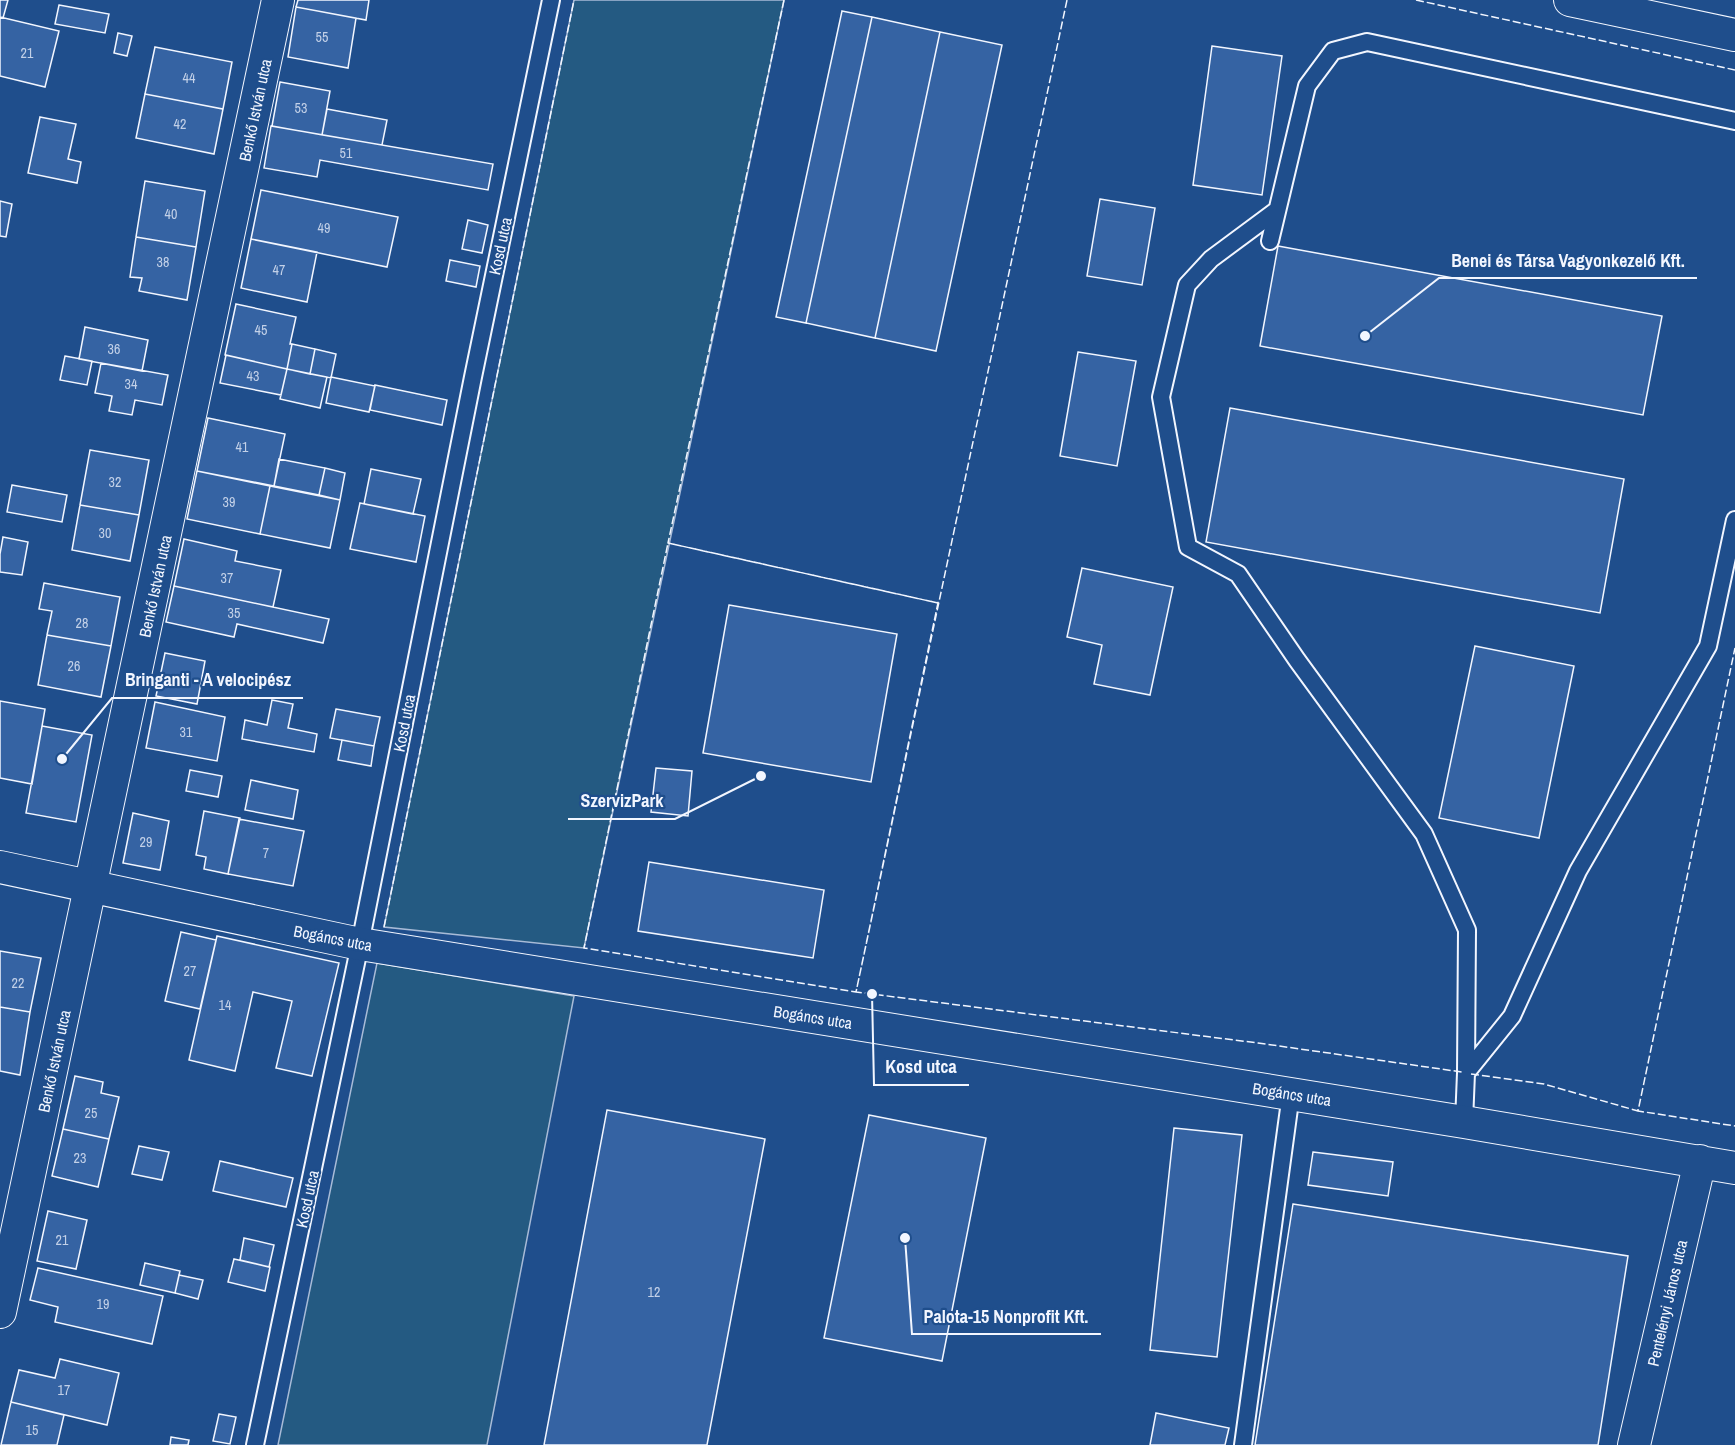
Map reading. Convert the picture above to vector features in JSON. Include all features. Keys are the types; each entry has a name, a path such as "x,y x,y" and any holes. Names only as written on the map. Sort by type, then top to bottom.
{"street":[{"name":"Benkő István utca","path":"0,1312 278,0"},
{"path":"1570,0 1735,35"},
{"name":"Bogáncs utca","path":"0,867 360,944 1700,1161 1734,1161"},
{"name":"Pentelényi János utca","path":"1634,1445 1700,1161"}],"lane":[{"name":"Kosd utca","path":"255,1445 360,944 472,377 551,0"},
{"path":"1270,241 1307,86 1333,51 1366,42 1735,122"},
{"path":"1278,210 1211,260 1187,285 1161,397 1188,547 1238,574 1297,660 1424,834 1467,930 1464,1122"},
{"path":"1466,1073 1512,1016 1578,871 1708,646 1735,520"},
{"path":"1243,1445 1291,1094"}],"shaded area":[{"path":"574,0 784,0 584,948 384,927"},
{"path":"377,963 574,996 487,1445 278,1445"}],"building":[{"path":"0,0 8,0 3,18 0,17"},
{"path":"298,0 369,0 366,20 296,7"},
{"path":"59,5 109,14 105,33 55,24"},
{"path":"296,7 356,18 348,68 288,57"},
{"path":"842,11 872,17 806,323 776,317"},
{"path":"0,17 59,31 45,87 0,76"},
{"path":"872,17 940,32 875,338 806,323"},
{"path":"940,32 1002,45 936,351 875,338"},
{"path":"118,33 132,36 127,56 114,53"},
{"path":"1212,46 1282,56 1262,195 1193,185"},
{"path":"155,47 232,62 223,109 145,94"},
{"path":"280,82 330,91 322,135 272,126"},
{"path":"145,94 223,109 214,154 136,138"},
{"path":"327,109 387,120 382,145 322,135"},
{"path":"40,117 76,124 68,159 81,162 77,183 28,173"},
{"path":"271,126 493,164 488,190 320,160 317,177 264,168"},
{"path":"145,181 205,191 196,247 136,237"},
{"path":"261,190 398,217 387,267 251,239"},
{"path":"1100,199 1155,208 1142,285 1087,276"},
{"path":"0,201 12,204 6,237 0,236"},
{"path":"468,220 488,225 482,253 462,249"},
{"path":"136,237 196,247 187,300 139,291 142,278 130,277"},
{"path":"251,239 317,252 307,302 241,288"},
{"path":"1278,246 1662,316 1643,415 1260,346"},
{"path":"450,260 480,266 476,287 446,281"},
{"path":"236,304 296,317 287,369 225,355"},
{"path":"85,327 148,340 142,371 79,359"},
{"path":"292,344 315,349 310,374 287,369"},
{"path":"315,349 336,354 331,378 310,374"},
{"path":"1078,352 1136,361 1117,466 1060,456"},
{"path":"226,355 287,369 281,395 220,383"},
{"path":"65,356 92,361 87,385 60,380"},
{"path":"101,363 168,375 162,405 135,400 132,415 109,411 112,396 95,393"},
{"path":"287,369 327,377 320,408 280,399"},
{"path":"331,377 375,386 369,412 326,403"},
{"path":"375,385 447,400 442,425 370,410"},
{"path":"1230,408 1624,479 1600,613 1206,542"},
{"path":"208,418 285,434 274,486 197,471"},
{"path":"90,450 149,460 139,515 80,505"},
{"path":"279,459 325,468 319,495 274,486"},
{"path":"325,468 345,473 340,500 319,495"},
{"path":"371,469 421,479 413,514 364,504"},
{"path":"197,471 270,486 260,534 187,519"},
{"path":"12,485 67,495 62,522 7,512"},
{"path":"270,486 340,500 330,548 260,534"},
{"path":"360,503 425,516 416,562 350,549"},
{"path":"80,505 139,515 130,561 72,550"},
{"path":"3,537 28,542 22,575 0,572"},
{"path":"184,539 237,551 235,561 281,570 273,607 174,586"},
{"path":"1082,568 1173,587 1150,695 1094,684 1102,645 1067,637"},
{"path":"44,583 120,597 111,646 47,635 52,611 39,609"},
{"path":"174,586 329,619 323,643 237,624 234,637 166,622"},
{"path":"729,605 897,634 871,782 703,753"},
{"path":"47,635 111,646 101,697 38,685"},
{"path":"1475,646 1574,666 1539,838 1439,818"},
{"path":"165,653 205,661 197,704 156,696"},
{"path":"272,700 293,704 288,728 317,734 314,752 242,739 245,720 267,725"},
{"path":"0,701 45,709 32,784 0,778"},
{"path":"155,702 225,717 217,761 146,748"},
{"path":"336,709 380,717 374,746 330,738"},
{"path":"42,726 92,735 76,822 26,813"},
{"path":"342,740 374,746 371,766 338,760"},
{"path":"656,768 692,771 688,816 651,812"},
{"path":"190,770 222,776 218,797 186,791"},
{"path":"251,780 298,790 293,819 245,810"},
{"path":"204,811 240,818 228,874 204,869 206,857 196,855"},
{"path":"133,813 169,821 160,870 123,863"},
{"path":"239,819 304,831 293,886 228,874"},
{"path":"649,862 824,890 813,958 638,931"},
{"path":"181,932 216,940 200,1009 165,1001"},
{"path":"217,936 339,963 312,1076 276,1068 292,1001 253,992 235,1071 189,1060"},
{"path":"0,951 41,958 30,1012 0,1007"},
{"path":"0,1007 30,1012 20,1075 0,1071"},
{"path":"75,1076 103,1082 101,1093 119,1097 109,1139 63,1129"},
{"path":"607,1110 765,1139 707,1445 544,1445"},
{"path":"869,1115 986,1138 942,1361 824,1338"},
{"path":"1174,1128 1242,1135 1217,1357 1150,1350"},
{"path":"63,1129 109,1139 98,1187 52,1176"},
{"path":"139,1146 169,1152 162,1180 132,1174"},
{"path":"1313,1152 1393,1162 1388,1196 1308,1185"},
{"path":"220,1161 293,1178 286,1207 213,1191"},
{"path":"1293,1204 1628,1256 1598,1445 1255,1445"},
{"path":"48,1211 87,1220 76,1269 37,1261"},
{"path":"244,1238 274,1245 269,1267 240,1260"},
{"path":"234,1259 270,1267 265,1291 228,1282"},
{"path":"145,1263 180,1271 175,1293 140,1285"},
{"path":"38,1268 163,1296 152,1344 55,1322 58,1307 30,1300"},
{"path":"179,1275 203,1280 198,1299 175,1293"},
{"path":"60,1359 119,1373 107,1425 11,1402 19,1370 55,1378"},
{"path":"11,1402 64,1415 57,1445 1,1445"},
{"path":"1156,1413 1229,1428 1225,1445 1150,1445"},
{"path":"219,1414 236,1417 230,1444 213,1441"},
{"path":"171,1437 189,1440 188,1445 170,1445"}],"fence":[{"path":"384,927 574,0"},
{"path":"784,0 668,543 938,603 938,601"},
{"path":"1067,0 856,992 1258,1043 1462,1072"},
{"path":"1416,0 1735,70"},
{"path":"668,543 938,603 856,992 584,948 668,543"},
{"path":"1471,1074 1544,1084 1638,1111 1735,648"},
{"path":"1638,1109 1638,1111 1735,1126"}],"place":[{"name":"Benei és Társa Vagyonkezelő Kft.","path":"1365,336"},
{"name":"Bringanti - A velocipész","path":"62,759"},
{"name":"SzervizPark","path":"761,776"},
{"name":"Kosd utca","path":"872,994"},
{"name":"Palota-15 Nonprofit Kft.","path":"905,1238"}]}
